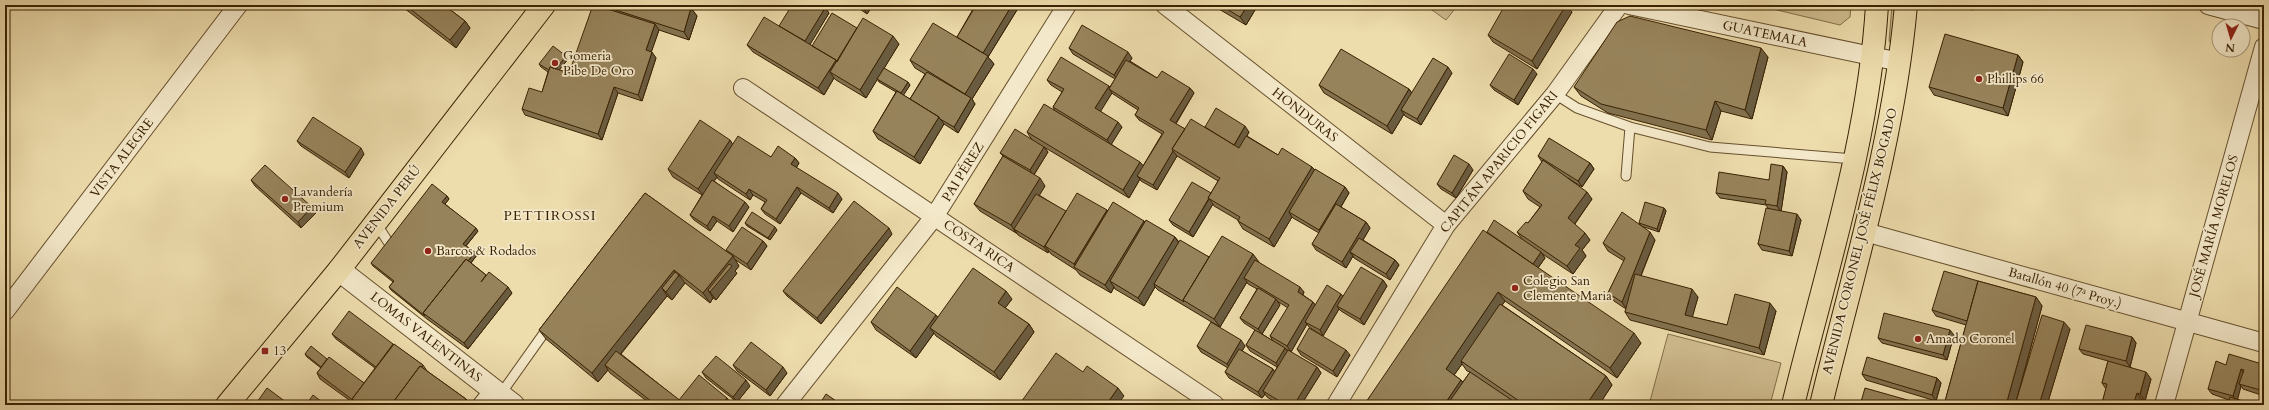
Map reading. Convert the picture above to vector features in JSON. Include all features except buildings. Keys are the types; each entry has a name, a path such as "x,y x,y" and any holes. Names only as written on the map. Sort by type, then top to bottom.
{"main road":[{"name":"AVENIDA PERÚ","path":"227,405 339,270 544,5"},
{"name":"AVENIDA CORONEL JOSÉ FÉLIX BOGADO","path":"1793,405 1865,110 1877,5"},
{"name":"AVENIDA CORONEL JOSÉ FÉLIX BOGADO","path":"1821,405 1865,232 1892,110 1900,62 1906,5"}],"street":[{"name":"VISTA ALEGRE","path":"5,311 238,5"},
{"name":"PAI PÉREZ","path":"785,405 934,216 1068,5"},
{"name":"HONDURAS","path":"1165,5 1446,225"},
{"name":"CAPITÁN APARICIO FIGARI","path":"1336,405 1446,225 1555,94 1619,5"},
{"name":"GUATEMALA","path":"1630,5 1900,62"},
{"path":"2208,5 2264,20"},
{"name":"JOSÉ MARÍA MORELOS","path":"2164,405 2264,47"},
{"name":"COSTA RICA","path":"742,88 1215,405"},
{"name":"Batallón 40 (7ª Proy.)","path":"1865,232 2264,343"},
{"name":"LOMAS VALENTINAS","path":"339,270 401,312 497,399"}],"lane":[{"path":"1555,94 1578,108 1630,127 1710,147 1854,159"},
{"path":"1626,176 1630,127"},
{"path":"376,222 390,245"},
{"path":"497,399 557,315"}],"shaded area":[{"path":"1425,5 1458,5 1446,20"},
{"path":"1756,5 1851,5 1850,17 1840,25"},
{"path":"1892,5 1899,5 1891,44 1889,41"},
{"path":"1668,334 1781,363 1770,405 1649,405"}],"place":[{"name":"Gomeria Pibe De Oro","path":"555,63"},
{"name":"Phillips 66","path":"1979,79"},
{"name":"Lavandería Premium","path":"285,199"},
{"name":"Barcos & Rodados","path":"428,251"},
{"name":"Colegio San Clemente Maria","path":"1515,288"},
{"name":"Amado Coronel","path":"1918,339"},
{"name":"13","path":"265,351"}],"district":[{"name":"PETTIROSSI","path":"550,215"}]}
